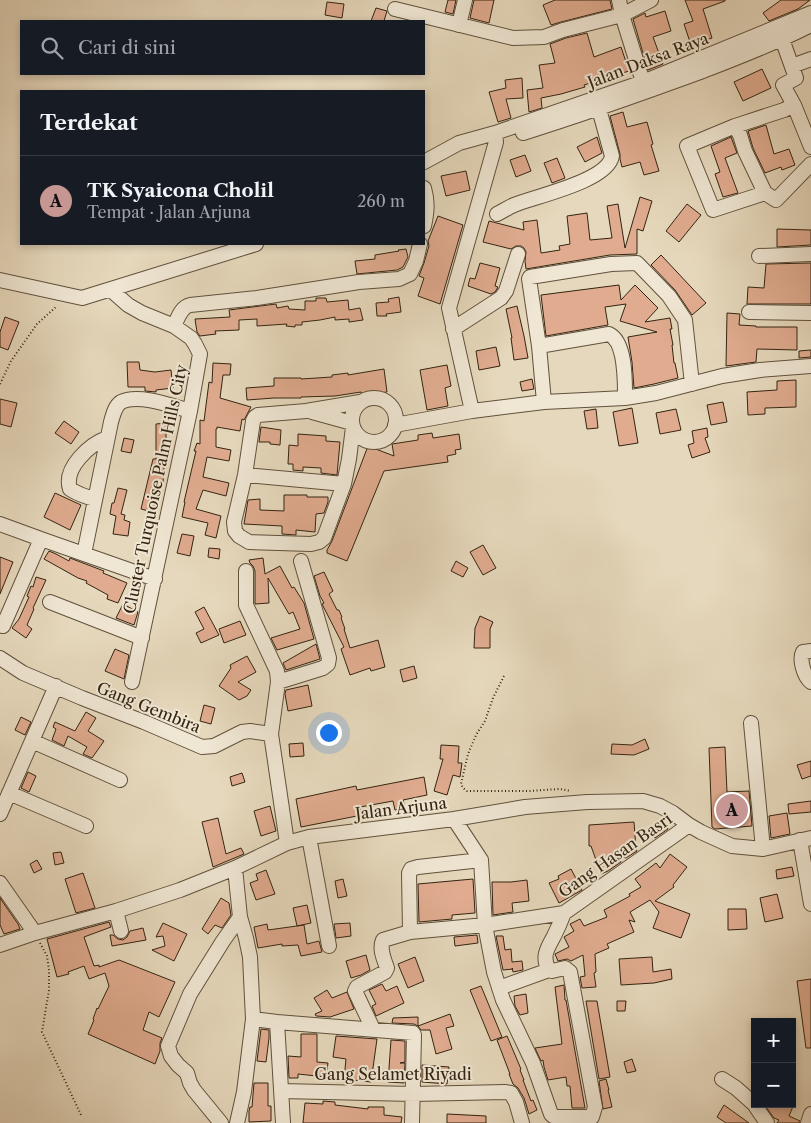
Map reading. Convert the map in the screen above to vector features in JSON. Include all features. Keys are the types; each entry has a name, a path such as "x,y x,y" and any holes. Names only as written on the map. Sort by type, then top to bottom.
{"street":[{"path":"459,25 465,0"},
{"path":"619,0 643,82"},
{"path":"395,9 513,38 544,37 563,30 622,15 651,0"},
{"name":"Jalan Daksa Raya","path":"495,138 643,82 811,13"},
{"name":"Jalan Daksa Raya","path":"495,138 599,109 728,61 811,25"},
{"path":"782,39 796,78 783,85 794,105 811,147"},
{"path":"792,66 811,59"},
{"path":"765,194 713,210 687,146 735,126 794,105"},
{"path":"497,214 515,205 577,184 607,166 612,156 599,109"},
{"path":"735,126 765,194 776,200 811,164"},
{"path":"425,161 459,143 478,138 488,142 495,138"},
{"path":"472,412 448,308 495,138"},
{"path":"425,191 427,198 425,221"},
{"path":"0,280 82,298 253,245"},
{"path":"174,326 185,306 257,298 359,282 399,279 410,274 416,261 420,245"},
{"path":"453,329 501,298 506,291 518,254"},
{"path":"759,256 811,254"},
{"path":"544,402 539,346 528,280 530,277 611,264 637,263 669,296 685,320 692,384"},
{"name":"Cluster Turquoise Palm Hills City","path":"111,290 128,306 174,326 191,338 200,354 190,411 132,682"},
{"path":"748,312 811,313"},
{"path":"539,346 609,334 614,338 622,359 625,374 624,398"},
{"path":"395,425 544,402 624,398 656,393 722,376 760,370 811,366"},
{"path":"306,411 352,425 356,433 362,438 375,442 388,436 395,425 396,418 391,405 386,401 373,397 360,402 306,411 258,415 255,417 245,475 234,522 235,531 249,542 311,544 319,542 324,538 344,484 349,459 352,425 352,415 360,402"},
{"path":"84,554 110,422 116,406 122,402 144,399 190,411"},
{"path":"95,499 80,495 70,488 68,480 70,473 83,454 91,446 108,438"},
{"path":"349,459 368,441"},
{"path":"245,475 344,484"},
{"path":"0,524 154,579"},
{"path":"3,626 41,539"},
{"path":"278,682 323,668 328,664 329,658 301,561"},
{"path":"246,571 246,605 277,671 278,682 271,734 287,843"},
{"path":"50,602 142,638"},
{"path":"811,651 803,652 800,659 807,679 811,682"},
{"name":"Gang Gembira","path":"0,658 24,673 202,747 214,746 242,732 250,731 271,734"},
{"path":"0,814 56,686"},
{"path":"751,723 763,849"},
{"path":"32,741 120,780"},
{"path":"9,793 86,826"},
{"name":"Jalan Arjuna","path":"0,945 180,890 235,868 287,843 309,837 454,819 525,807 587,802 643,801 660,806 716,840 732,846 763,849 806,839"},
{"path":"454,819 481,860 485,925 494,972 499,988 503,1000 533,1063 550,1114 557,1117 592,1116 596,1107 570,972 565,968 549,970 499,988"},
{"name":"Gang Hasan Basri","path":"549,970 545,960 547,948 564,913 689,825"},
{"path":"309,837 329,946"},
{"path":"806,839 811,904"},
{"path":"410,932 409,873 411,869 481,860"},
{"path":"235,868 240,917 250,957 253,1020 244,1092 237,1123"},
{"path":"0,883 35,933"},
{"path":"116,911 121,931"},
{"path":"373,1028 355,991 356,987 385,972 387,968 381,948 383,940 410,932 485,925 564,913"},
{"path":"221,1123 194,1090 187,1073 171,1056 168,1046 190,994 240,917"},
{"path":"253,1020 373,1028 413,1033 412,1123"},
{"path":"277,1022 283,1123"},
{"path":"722,1079 736,1088 754,1104 767,1123"},
{"name":"Gang Selamet Riyadi","path":"281,1090 413,1094 505,1092 511,1093 516,1102 522,1123"},
{"path":"808,1123 811,1114"}],"path":[{"path":"0,384 11,361 38,324 66,295"},
{"path":"504,676 485,721 476,735 468,754 461,784 463,788 467,791 497,792 560,788 579,795 587,802"},
{"path":"35,933 47,956 49,970 49,990 42,1032 82,1117"}],"building":[{"path":"448,0 456,0 453,14 445,12"},
{"path":"474,0 494,0 489,23 470,18"},
{"path":"555,0 610,0 612,9 551,25 543,5"},
{"path":"685,0 725,0 703,9 712,38 691,45 684,24 693,21"},
{"path":"781,0 810,0 798,9 769,21 763,13"},
{"path":"327,2 344,4 342,18 325,15"},
{"path":"376,8 387,11 384,20 371,20"},
{"path":"665,11 671,31 653,37 663,64 648,70 633,19 645,13 646,17"},
{"path":"587,33 594,57 621,47 629,71 584,85 585,87 541,98 542,108 529,112 527,90 543,88 539,65 555,63 550,44"},
{"path":"762,69 771,88 743,101 734,82"},
{"path":"522,78 523,98 506,99 511,118 498,122 489,92 506,88 505,80"},
{"path":"623,112 627,127 647,122 653,144 651,145 659,171 644,175 640,162 622,167 610,116"},
{"path":"766,125 774,154 789,149 795,165 782,170 781,167 765,173 753,148 748,131"},
{"path":"597,137 602,153 585,162 577,147"},
{"path":"731,137 737,153 725,158 738,193 723,197 715,174 720,172 711,146"},
{"path":"525,155 531,171 516,177 510,160"},
{"path":"557,158 565,178 552,183 544,163"},
{"path":"466,171 470,190 446,196 441,176"},
{"path":"640,197 652,201 643,231 637,229 637,254 610,255 526,269 526,252 521,246 511,249 483,242 489,221 524,230 523,222 537,220 541,253 560,250 559,246 570,244 567,216 587,213 590,240 612,238 607,206 618,204 625,248"},
{"path":"687,204 701,215 679,242 666,231"},
{"path":"438,216 463,225 440,304 418,296 424,278 419,276 429,246 428,241"},
{"path":"777,229 811,230 811,245 777,247"},
{"path":"406,249 408,257 403,267 397,270 357,274 355,261 375,259 375,255"},
{"path":"661,255 706,303 692,315 675,290 651,265"},
{"path":"480,263 500,268 495,286 498,287 491,294 468,286 470,278 475,279"},
{"path":"811,263 811,304 747,304 748,287 764,288 766,264"},
{"path":"619,285 621,300 635,285 658,308 645,322 670,318 674,363 678,378 634,388 628,337 657,332 620,321 626,304 605,307 608,325 546,336 541,295"},
{"path":"399,297 401,312 386,314 387,316 377,316 376,303 389,302 388,299"},
{"path":"316,298 326,298 327,302 348,300 349,310 360,308 363,320 349,322 349,319 335,320 335,317 302,322 302,325 295,325 295,327 286,326 287,324 257,326 257,319 239,320 239,330 215,331 216,334 200,336 197,332 195,319 230,317 229,310 276,304 277,308 288,306 289,309 305,310 305,301 316,301"},
{"path":"517,306 528,358 514,360 506,309"},
{"path":"727,313 740,314 739,325 797,327 797,350 757,349 756,362 726,366"},
{"path":"5,317 19,322 8,350 0,347 0,332"},
{"path":"496,347 500,366 479,370 476,351"},
{"path":"811,350 811,357 799,358 799,351"},
{"path":"127,362 139,362 140,370 155,372 171,370 173,388 156,390 156,392 145,391 145,387 128,387"},
{"path":"213,363 231,364 230,375 223,375 220,398 251,407 244,420 242,419 240,431 217,427 216,429 216,447 231,450 229,461 207,457 203,477 229,483 226,496 203,490 196,509 221,516 216,538 205,535 208,523 182,517 196,451 194,451 197,443 200,444 200,420 204,421 209,382 212,383"},
{"path":"447,365 451,386 445,388 448,406 427,410 420,370"},
{"path":"384,369 387,392 365,395 361,392 335,396 247,400 246,388 274,386 274,378 332,377 332,375 348,373 348,375"},
{"path":"532,379 534,389 522,391 520,382"},
{"path":"796,380 796,407 765,408 765,414 748,415 747,392 777,390 777,381"},
{"path":"0,399 17,403 11,427 0,424"},
{"path":"723,402 727,422 711,425 707,405"},
{"path":"632,408 638,443 619,446 613,412"},
{"path":"596,409 598,428 587,429 584,411"},
{"path":"676,409 681,430 660,434 656,413"},
{"path":"64,421 79,432 71,444 55,433"},
{"path":"166,423 166,456 163,482 159,482 153,512 141,509 153,459 156,459 156,424"},
{"path":"261,427 281,430 280,445 270,444 270,442 259,442"},
{"path":"707,428 708,437 705,438 710,452 692,458 688,445 694,443 692,431"},
{"path":"432,433 433,438 459,434 461,449 455,450 456,454 447,456 448,462 384,471 347,561 327,553 368,446 394,456 392,444 418,440 418,435"},
{"path":"298,434 326,436 326,441 340,442 337,475 321,473 321,468 303,467 303,471 293,470 293,464 288,464 289,445 298,446"},
{"path":"124,438 134,440 131,453 121,451"},
{"path":"118,488 127,490 121,514 125,515 124,520 130,522 128,536 113,534 116,516 110,514"},
{"path":"55,493 81,505 70,530 44,517"},
{"path":"284,495 328,497 324,513 316,514 315,532 296,530 296,535 282,534 282,526 244,524 248,500 260,499 260,510 284,511"},
{"path":"182,534 194,536 190,556 177,553"},
{"path":"483,545 496,568 483,575 470,552"},
{"path":"209,548 220,549 219,559 208,557"},
{"path":"49,551 69,561 70,558 104,571 103,573 127,583 118,603 107,599 108,595 86,583 87,581 44,559"},
{"path":"0,557 13,562 0,594"},
{"path":"263,558 265,574 280,566 292,588 294,587 304,603 314,639 277,650 271,638 300,629 293,612 289,614 268,578 269,603 255,604 255,571 249,560"},
{"path":"456,561 468,568 463,577 451,571"},
{"path":"324,572 333,591 329,594 342,617 350,648 378,640 385,667 371,671 370,668 350,675 341,649 344,647 322,604 324,603 314,576"},
{"path":"36,577 46,580 27,625 32,629 26,638 12,628 19,619"},
{"path":"123,604 138,612 134,625 116,618"},
{"path":"204,607 219,635 201,643 196,633 204,629 195,612"},
{"path":"480,616 493,622 490,629 490,648 474,648 475,628"},
{"path":"240,621 246,635 224,643 219,629"},
{"path":"316,644 320,659 286,670 283,663"},
{"path":"115,649 129,655 124,679 105,671"},
{"path":"247,656 256,672 238,682 251,690 247,696 239,700 219,686 231,668 230,665"},
{"path":"414,666 417,678 403,682 400,670"},
{"path":"308,685 312,706 288,711 286,690"},
{"path":"204,705 215,708 211,724 200,721"},
{"path":"86,712 96,718 88,731 104,741 92,758 83,754 87,747 68,736 64,746 52,740 56,729 53,727 55,722 75,731"},
{"path":"21,717 31,722 25,735 15,730"},
{"path":"645,739 649,749 634,755 611,754 612,744 632,745"},
{"path":"303,743 304,756 290,757 289,744"},
{"path":"441,745 459,746 458,763 462,763 460,777 453,775 447,795 434,791 443,759 440,759"},
{"path":"725,747 727,792 749,791 752,826 715,829 712,827 709,748"},
{"path":"811,761 811,776 802,779 797,765"},
{"path":"28,772 36,776 29,792 21,788"},
{"path":"242,773 245,782 232,786 230,777"},
{"path":"424,777 427,795 403,800 405,808 395,810 393,801 360,807 362,815 301,827 296,799 356,786 357,790"},
{"path":"811,801 811,812 789,814 788,804"},
{"path":"270,806 276,831 261,836 254,811"},
{"path":"787,813 790,834 771,838 769,816"},
{"path":"218,818 226,854 241,848 244,854 213,867 202,822"},
{"path":"634,822 637,851 626,858 618,855 621,862 601,874 591,846 589,846 589,825"},
{"path":"665,823 668,829 655,838 650,830"},
{"path":"61,852 64,863 55,865 53,853"},
{"path":"670,854 687,867 673,885 674,887 655,901 690,914 681,938 653,928 659,912 650,900 630,912 635,922 629,920 634,932 607,944 609,948 595,954 596,972 594,973 596,987 582,988 580,977 585,976 583,955 571,961 567,959 558,961 555,954 569,947 564,937 574,931 570,924 580,919 584,926 607,917 604,910 630,896 629,894 641,887 635,879 656,863 660,868"},
{"path":"37,860 42,869 34,873 30,864"},
{"path":"792,867 794,876 777,879 776,870"},
{"path":"571,869 582,890 559,903 549,883 559,879 558,876"},
{"path":"266,870 275,894 256,900 250,883 258,880 256,874"},
{"path":"83,873 95,908 76,913 65,879"},
{"path":"343,879 347,896 338,898 335,881"},
{"path":"473,879 475,913 452,915 452,919 419,922 418,884"},
{"path":"527,880 529,901 512,903 513,912 493,915 492,882"},
{"path":"777,894 783,918 765,922 760,898"},
{"path":"0,898 20,929 4,934 0,925"},
{"path":"221,898 229,903 231,915 222,928 215,925 208,934 202,929"},
{"path":"307,905 311,923 297,926 293,908"},
{"path":"728,909 746,909 747,929 728,930"},
{"path":"109,922 111,927 84,937 94,966 99,965 99,967 119,960 175,982 159,1017 149,1012 143,1030 162,1038 155,1064 88,1034 97,1008 109,986 105,973 89,979 84,966 68,972 69,974 57,977 47,939"},
{"path":"163,923 187,934 174,961 152,950 165,946 163,936 156,937"},
{"path":"350,923 351,936 336,938 334,924"},
{"path":"267,924 268,930 304,925 307,944 319,941 322,952 301,956 298,945 282,946 282,944 258,948 254,927"},
{"path":"143,928 146,940 112,946 110,935 123,940 130,931"},
{"path":"477,935 478,943 455,946 454,937"},
{"path":"496,936 503,936 505,950 511,949 512,962 522,961 523,970 513,972 512,969 503,970"},
{"path":"366,955 370,970 351,978 346,961"},
{"path":"415,957 424,981 408,988 398,964"},
{"path":"652,957 653,972 671,969 672,979 654,983 621,985 619,959"},
{"path":"811,979 811,1048 806,1048 797,981"},
{"path":"382,984 386,991 397,986 404,1003 376,1016 372,1006 376,1004 369,990"},
{"path":"564,985 565,1000 585,1108 572,1108 570,1086 567,1086 566,1077 548,1080 543,1060 541,1061 535,1048 562,1044 555,987"},
{"path":"481,986 502,1037 491,1041 470,990"},
{"path":"327,990 332,998 347,992 354,1009 330,1017 316,1016 315,1014 322,1011 314,998"},
{"path":"526,994 528,1013 520,1015 515,1006 514,996"},
{"path":"586,1001 597,1001 610,1077 599,1079"},
{"path":"617,1001 626,1001 625,1011 617,1011"},
{"path":"450,1014 454,1026 446,1028 452,1049 436,1054 430,1030 421,1030 418,1026"},
{"path":"418,1017 418,1026 414,1024 392,1023 393,1018"},
{"path":"261,1029 269,1030 266,1062 257,1061"},
{"path":"301,1034 317,1034 317,1062 328,1063 326,1077 298,1074 298,1078 289,1078 288,1056 301,1057"},
{"path":"336,1036 377,1039 371,1082 344,1079 346,1059 333,1057"},
{"path":"507,1036 521,1069 531,1101 533,1100 537,1110 529,1114 524,1098 513,1084 497,1040"},
{"path":"391,1040 405,1041 405,1062 400,1063 405,1063 404,1083 388,1082"},
{"path":"632,1059 636,1071 627,1073 624,1062"},
{"path":"422,1065 449,1067 447,1084 422,1082"},
{"path":"606,1079 612,1107 603,1109 599,1081"},
{"path":"254,1083 268,1083 268,1106 271,1106 271,1121 249,1122"},
{"path":"323,1101 335,1102 335,1105 368,1109 368,1107 384,1107 384,1115 402,1117 401,1123 303,1123 305,1103 323,1104"},
{"path":"724,1105 749,1123 726,1123 717,1117"},
{"path":"767,1108 792,1108 789,1116 800,1121 799,1123 777,1123 779,1120 774,1118"},
{"path":"447,1114 486,1116 486,1123 447,1123"}],"place":[{"name":"TK Syaicona Cholil","path":"732,810"}]}
